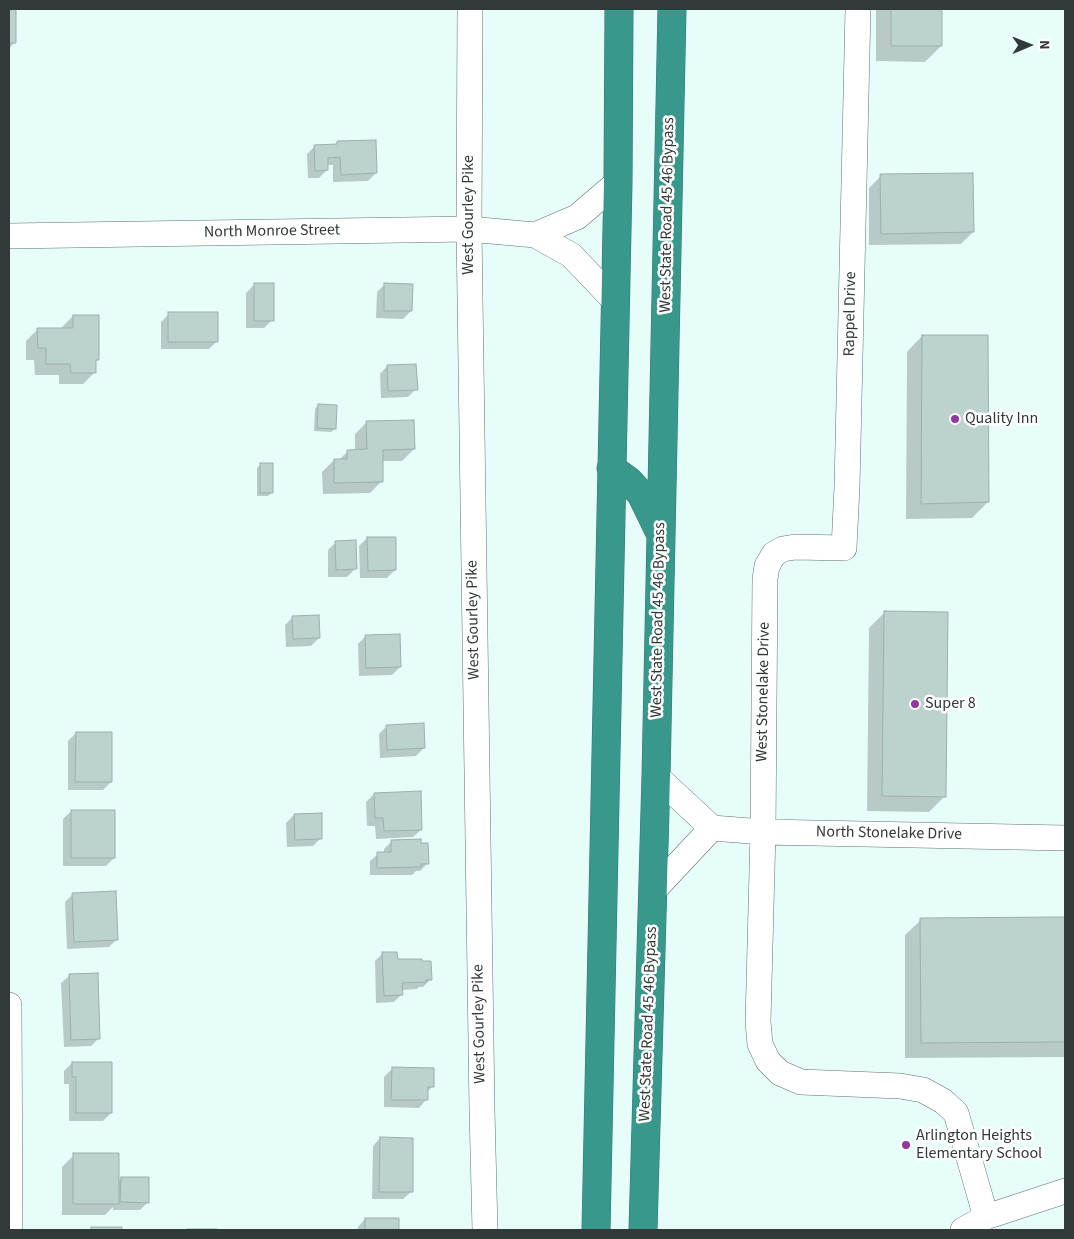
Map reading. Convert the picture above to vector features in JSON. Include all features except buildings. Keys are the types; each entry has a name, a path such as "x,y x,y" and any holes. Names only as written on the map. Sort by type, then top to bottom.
{"highway":[{"path":"596,1230 618,182 619,9"},
{"name":"West State Road 45 46 Bypass","path":"643,1230 656,776 672,9"},
{"path":"611,468 629,481 641,494 661,538"}],"street":[{"name":"West Gourley Pike","path":"470,9 469,230 481,1090 485,1230"},
{"name":"Rappel Drive","path":"774,554 783,549 795,547 844,548 858,9"},
{"name":"North Monroe Street","path":"535,235 577,217 618,182"},
{"name":"North Monroe Street","path":"9,236 469,230 535,235 571,255 615,302"},
{"name":"West Stonelake Drive","path":"774,554 767,566 765,579 763,832 758,1022 760,1044 768,1061 780,1073 801,1082 900,1086 923,1090 943,1101 956,1113 986,1217"},
{"path":"653,891 712,828 656,776"},
{"name":"North Stonelake Drive","path":"712,828 763,832 1065,838"},
{"path":"9,1005 10,1230"},
{"path":"963,1230 986,1217 1065,1191"}],"place":[{"name":"Quality Inn","path":"955,419"},
{"name":"Super 8","path":"915,704"},
{"name":"Arlington Heights Elementary School","path":"906,1145"}]}
